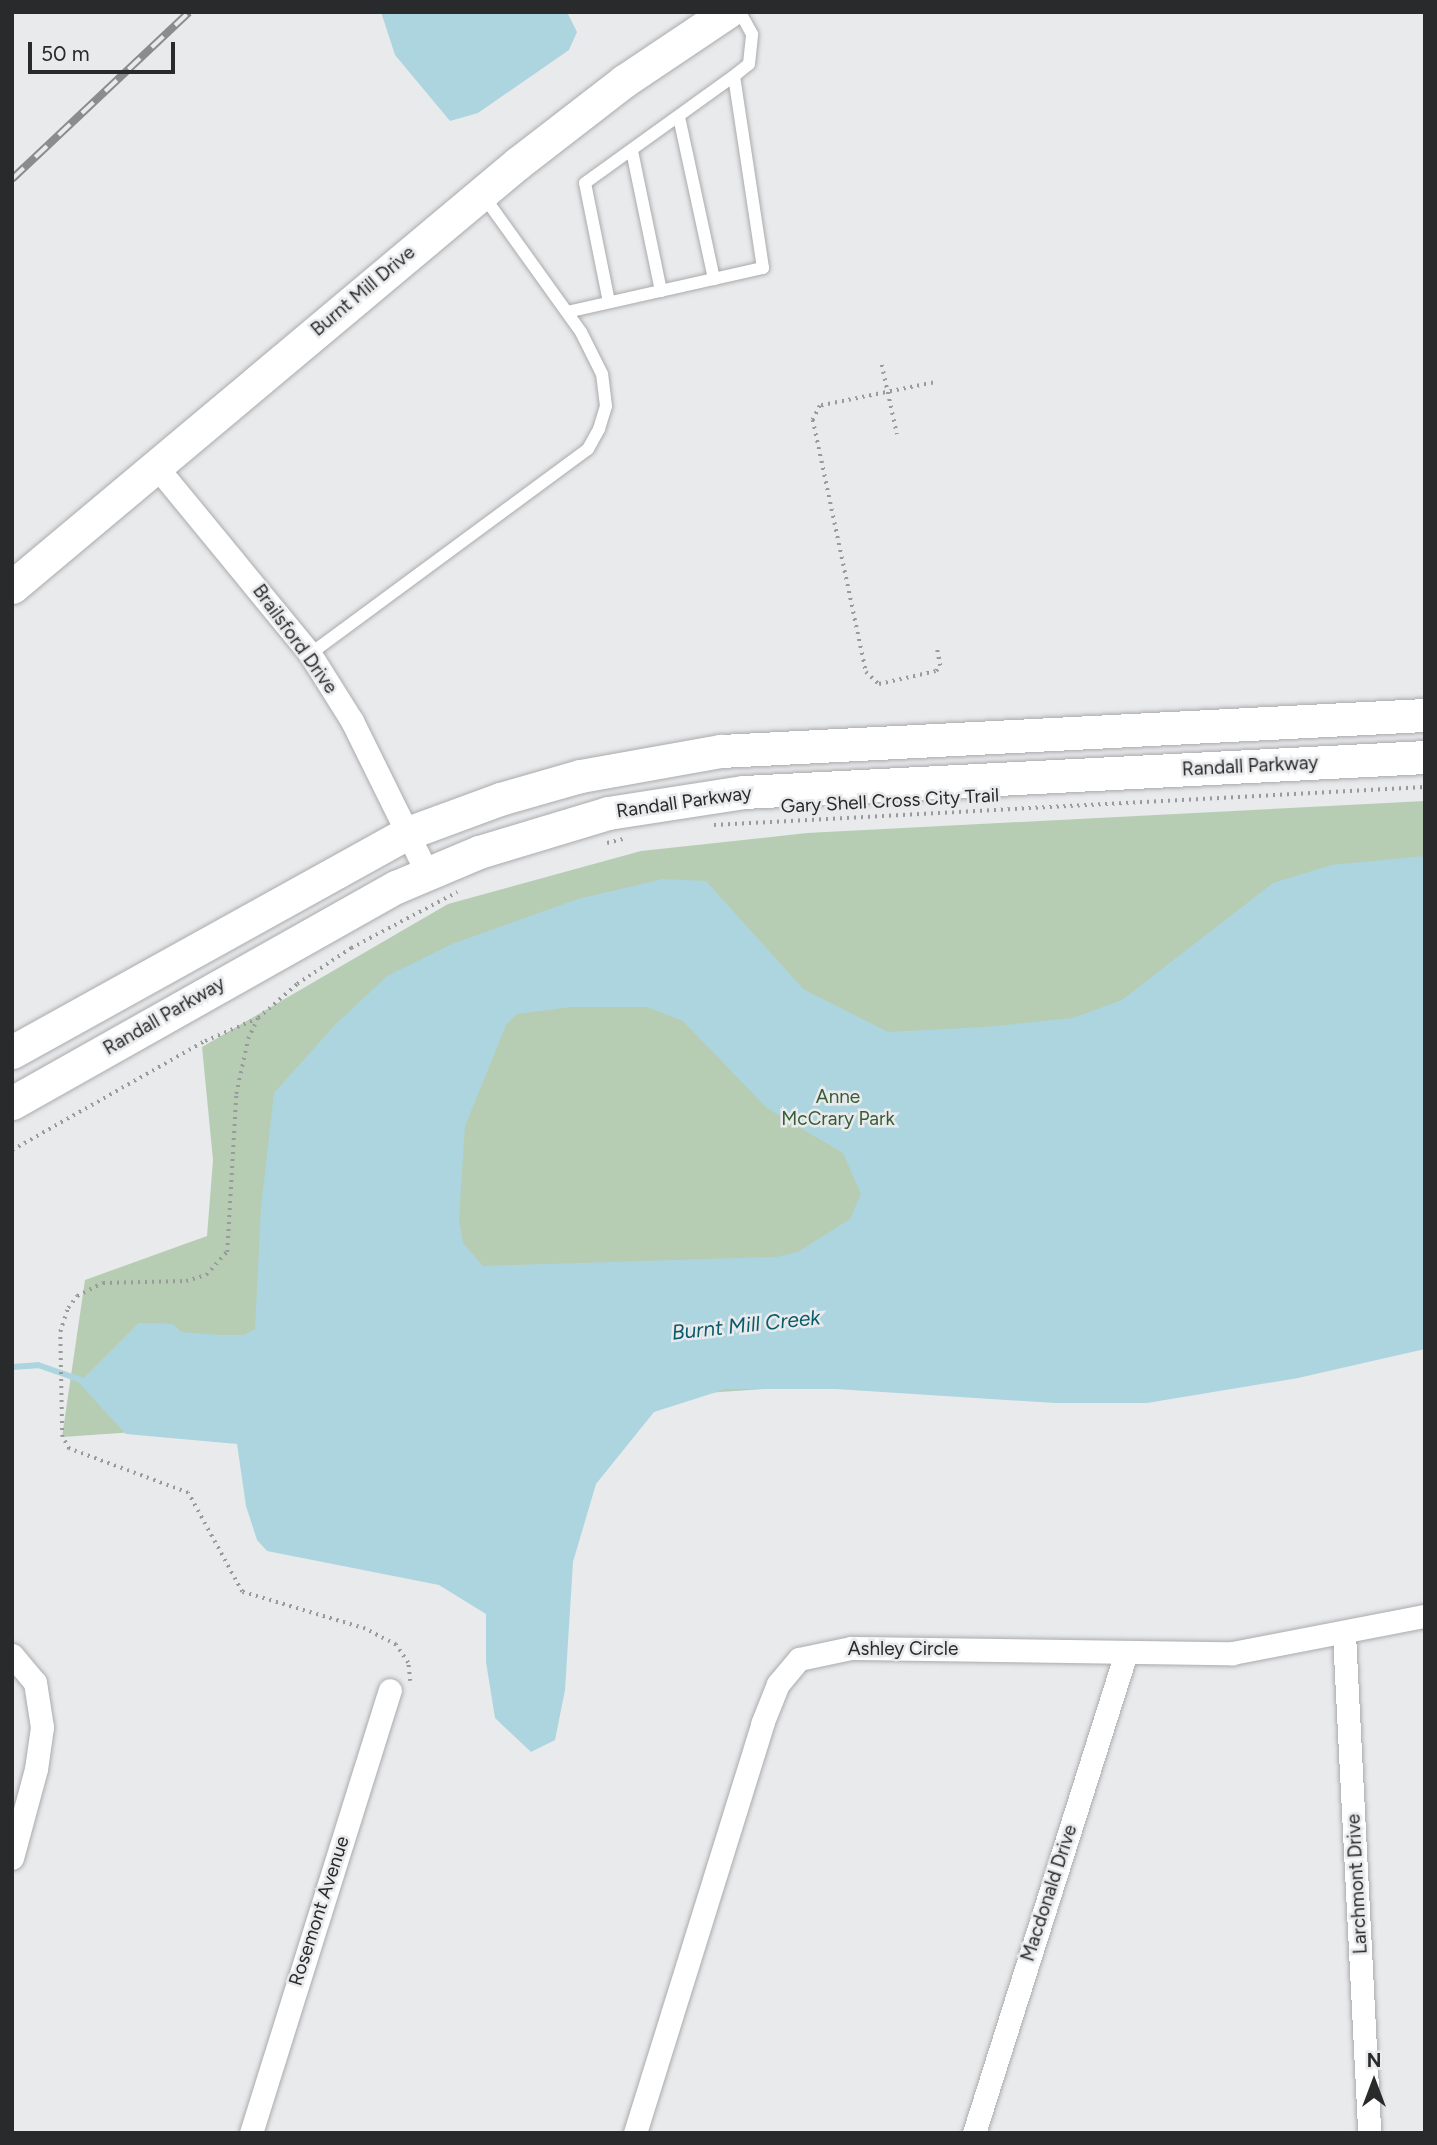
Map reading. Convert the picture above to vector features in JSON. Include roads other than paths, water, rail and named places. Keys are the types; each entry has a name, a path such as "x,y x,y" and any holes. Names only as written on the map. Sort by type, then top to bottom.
{"main road":[{"name":"Burnt Mill Drive","path":"12,587 481,193 624,81 727,12"},
{"path":"12,1052 405,834 542,785 631,764 721,751 1425,715"},
{"name":"Randall Parkway","path":"12,1103 280,950 427,873 573,821 707,796 1425,757"}],"street":[{"name":"Brailsford Drive","path":"155,465 310,654 352,722 405,834 427,873"},
{"name":"Ashley Circle","path":"635,2133 762,1724 785,1672 799,1659 851,1648 1231,1653 1344,1634 1425,1616"},
{"name":"Larchmont Drive","path":"1344,1634 1369,2133"},
{"name":"Macdonald Drive","path":"974,2133 1126,1653"},
{"path":"12,1655 35,1682 42,1727 36,1769 12,1858"},
{"name":"Rosemont Avenue","path":"251,2133 398,1692"}],"lane":[{"path":"609,302 585,183 749,64 752,34 740,12"},
{"path":"567,312 763,268 734,76"},
{"path":"679,117 715,279"},
{"path":"632,151 661,291"},
{"path":"310,654 588,449 606,406 602,374 567,312 481,193"}],"water":[{"path":"381,12 567,12 577,32 569,50 478,113 450,121 395,55"},
{"name":"Anne McCrary Park","path":"1425,856 1425,1349 1298,1378 1147,1403 1055,1403 836,1389 726,1389 654,1412 596,1484 573,1562 565,1690 555,1740 531,1752 495,1718 486,1662 486,1614 439,1585 267,1551 257,1540 246,1506 237,1444 126,1434 79,1383 139,1323 173,1324 181,1332 221,1335 244,1335 255,1329 261,1208 274,1093 335,1025 387,976 452,944 578,899 663,879 706,881 803,989 888,1032 985,1027 1073,1018 1122,1000 1273,883 1331,865","holes":["571,1007 647,1007 683,1021 767,1108 843,1153 861,1194 850,1219 798,1252 776,1257 483,1266 463,1243 459,1219 465,1126 506,1025 517,1014"]}],"waterway":[{"name":"Burnt Mill Creek","path":"12,1367 38,1365 87,1382"}],"railway":[{"path":"12,179 189,12"}]}
